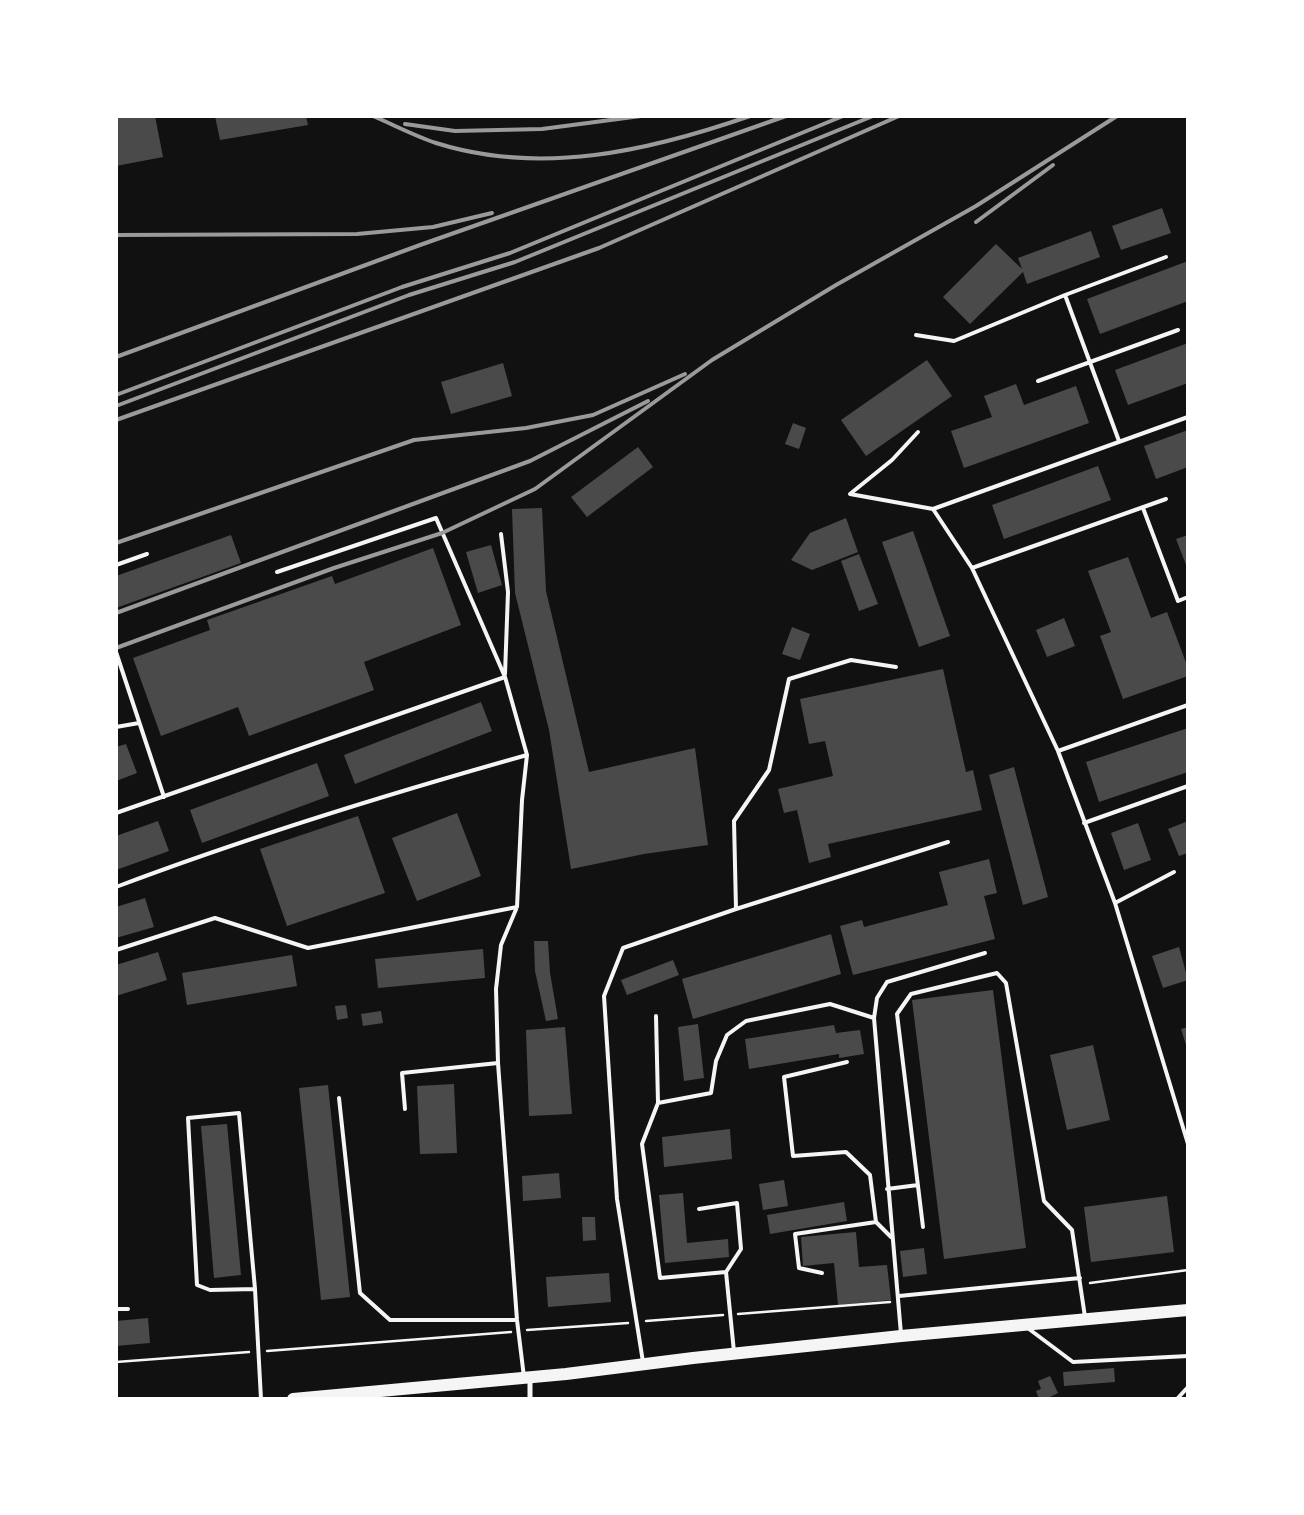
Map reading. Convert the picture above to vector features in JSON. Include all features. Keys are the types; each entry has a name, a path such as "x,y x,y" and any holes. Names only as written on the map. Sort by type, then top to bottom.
{"main road":[{"path":"293,1399 372,1395 527,1376 901,1336 1188,1310"}],"street":[{"path":"527,1376 530,1399"}],"lane":[{"path":"916,335 954,341 1166,257"},
{"path":"1065,296 1119,441"},
{"path":"1038,381 1178,330"},
{"path":"918,432 892,460 850,494 933,509 1188,417"},
{"path":"972,568 1166,499"},
{"path":"1143,508 1178,601 1188,597"},
{"path":"933,509 972,568 1058,751 1115,903 1188,1144"},
{"path":"278,572 436,518 505,676 527,755 522,800 517,907 501,946 496,989 498,1063 517,1320 527,1376"},
{"path":"501,534 508,592 505,676"},
{"path":"116,565 147,554"},
{"path":"116,652 164,797"},
{"path":"736,909 734,821 769,770 789,679 852,660 896,667"},
{"path":"116,813 505,676"},
{"path":"1058,751 1188,705"},
{"path":"116,728 139,723"},
{"path":"116,887 194,858 365,801 527,755"},
{"path":"1084,823 1188,786"},
{"path":"643,1365 617,1199 604,996 623,948 736,909 948,842"},
{"path":"1115,903 1174,872"},
{"path":"116,950 215,918 308,948 517,907"},
{"path":"901,1336 899,1296 891,1237 874,1018 877,998 887,982 984,953"},
{"path":"923,1226 897,1014 911,994 997,973 1006,983 1044,1201 1072,1230 1085,1319"},
{"path":"658,1103 711,1093 716,1060 727,1035 746,1021 830,1004 874,1018"},
{"path":"656,1016 658,1103 642,1144 660,1278 726,1272"},
{"path":"847,1062 784,1077 793,1156 846,1152 870,1175 876,1222 891,1237"},
{"path":"405,1108 402,1073 498,1063"},
{"path":"339,1098 360,1294 390,1320 517,1320"},
{"path":"255,1289 210,1290 197,1285 188,1118 239,1113 255,1289 261,1399"},
{"path":"887,1189 918,1186"},
{"path":"699,1208 737,1203 741,1249 726,1272 734,1354"},
{"path":"822,1273 798,1268 795,1234 876,1222"},
{"path":"899,1296 1080,1278"},
{"path":"116,1309 128,1308"},
{"path":"1024,1324 1073,1362 1188,1356"},
{"path":"1177,1399 1188,1387"}],"path":[{"path":"1081,1284 1188,1270"},
{"path":"116,1362 899,1301"}],"building":[{"path":"116,116 155,116 163,157 116,166"},
{"path":"215,116 306,116 308,125 220,140"},
{"path":"1162,208 1171,233 1121,250 1112,226"},
{"path":"1091,231 1100,257 1027,284 1023,272 970,324 943,297 996,244 1022,269 1018,258"},
{"path":"1188,261 1188,301 1100,334 1087,299"},
{"path":"1188,343 1188,383 1128,405 1115,370"},
{"path":"927,360 952,396 866,456 841,420"},
{"path":"503,363 512,396 451,414 441,382"},
{"path":"1016,384 1024,405 1076,386 1089,423 964,468 951,431 992,417 984,396"},
{"path":"793,423 806,428 799,449 785,444"},
{"path":"1188,430 1188,467 1156,479 1144,446"},
{"path":"638,447 653,467 587,517 571,497"},
{"path":"1098,466 1111,500 1004,539 992,505"},
{"path":"542,508 546,591 589,772 695,748 708,845 644,854 571,869 549,730 515,593 512,509"},
{"path":"846,518 858,552 812,570 791,560 810,533"},
{"path":"913,531 950,636 919,647 882,542"},
{"path":"231,535 241,563 116,608 116,576"},
{"path":"1188,535 1188,570 1176,539"},
{"path":"491,545 502,585 478,593 466,552"},
{"path":"433,548 461,625 364,662 374,690 249,736 238,707 161,736 133,658 210,630 207,620 332,576 335,584"},
{"path":"859,554 878,604 859,611 841,561"},
{"path":"1128,557 1151,618 1167,612 1188,668 1188,676 1123,699 1100,636 1111,632 1088,571"},
{"path":"1064,618 1075,646 1047,657 1036,630"},
{"path":"792,627 810,634 800,660 782,654"},
{"path":"943,669 966,772 973,770 982,810 828,844 831,857 809,863 797,810 784,813 778,789 833,776 825,741 809,744 800,699"},
{"path":"481,702 492,731 355,784 344,755"},
{"path":"1188,728 1188,772 1099,802 1086,762"},
{"path":"126,744 137,773 116,781 116,747"},
{"path":"317,763 329,796 202,843 190,810"},
{"path":"1014,767 1048,897 1023,905 989,775"},
{"path":"457,813 481,876 417,901 392,838"},
{"path":"358,816 385,893 287,926 260,849"},
{"path":"158,821 169,851 116,870 116,836"},
{"path":"1188,821 1188,853 1179,856 1168,829"},
{"path":"1138,823 1151,860 1124,870 1111,833"},
{"path":"989,859 997,893 984,896 995,939 853,975 840,926 862,920 864,927 948,905 939,872"},
{"path":"145,898 154,927 116,938 116,907"},
{"path":"831,934 841,974 693,1019 682,979"},
{"path":"534,941 548,941 550,973 558,1019 546,1021 535,971"},
{"path":"1179,947 1188,980 1163,988 1152,956"},
{"path":"483,949 485,978 378,988 375,959"},
{"path":"158,952 167,980 116,996 116,965"},
{"path":"292,955 297,986 187,1005 182,973"},
{"path":"673,960 679,975 627,995 621,980"},
{"path":"993,990 1026,1248 944,1259 912,1000"},
{"path":"346,1005 348,1018 337,1020 335,1006"},
{"path":"381,1011 383,1023 363,1026 361,1014"},
{"path":"698,1024 704,1078 684,1081 678,1027"},
{"path":"834,1025 836,1033 860,1030 864,1054 839,1058 839,1054 749,1069 745,1039"},
{"path":"565,1027 572,1114 529,1116 526,1030"},
{"path":"1188,1027 1188,1048 1187,1048 1181,1029"},
{"path":"1093,1045 1110,1120 1067,1130 1050,1055"},
{"path":"454,1084 457,1153 420,1154 417,1086"},
{"path":"328,1085 350,1297 321,1300 299,1088"},
{"path":"227,1124 241,1275 214,1278 201,1126"},
{"path":"730,1129 732,1159 664,1167 662,1137"},
{"path":"559,1173 561,1198 523,1201 522,1176"},
{"path":"784,1180 788,1206 763,1210 759,1184"},
{"path":"683,1193 687,1243 728,1239 729,1257 665,1263 659,1195"},
{"path":"1167,1196 1174,1252 1091,1262 1084,1207"},
{"path":"844,1202 847,1221 770,1234 767,1215"},
{"path":"582,1217 595,1217 596,1240 583,1241"},
{"path":"856,1232 859,1267 887,1265 891,1300 838,1305 834,1263 803,1266 801,1237"},
{"path":"924,1248 927,1274 903,1277 900,1251"},
{"path":"609,1273 611,1302 548,1307 546,1277"},
{"path":"148,1318 150,1343 116,1346 116,1321"},
{"path":"1114,1368 1115,1382 1064,1386 1063,1372"},
{"path":"1050,1376 1058,1393 1046,1399 1039,1399 1036,1391 1041,1389 1038,1381"}],"railway":[{"path":"373,116 436,143 475,153 515,158 555,158 634,149 712,129 750,116"},
{"path":"405,124 455,131 542,129 641,116"},
{"path":"116,357 420,245 786,116"},
{"path":"116,395 402,287 510,253 843,116"},
{"path":"116,406 409,295 515,262 873,116"},
{"path":"116,420 599,248 899,116"},
{"path":"116,648 334,568 442,533 535,489 712,360 836,285 976,206 1117,116"},
{"path":"976,222 1053,165"},
{"path":"116,235 357,234 433,227 492,213"},
{"path":"116,543 414,440 526,428 593,415 685,374"},
{"path":"116,613 530,461 648,401"}]}
